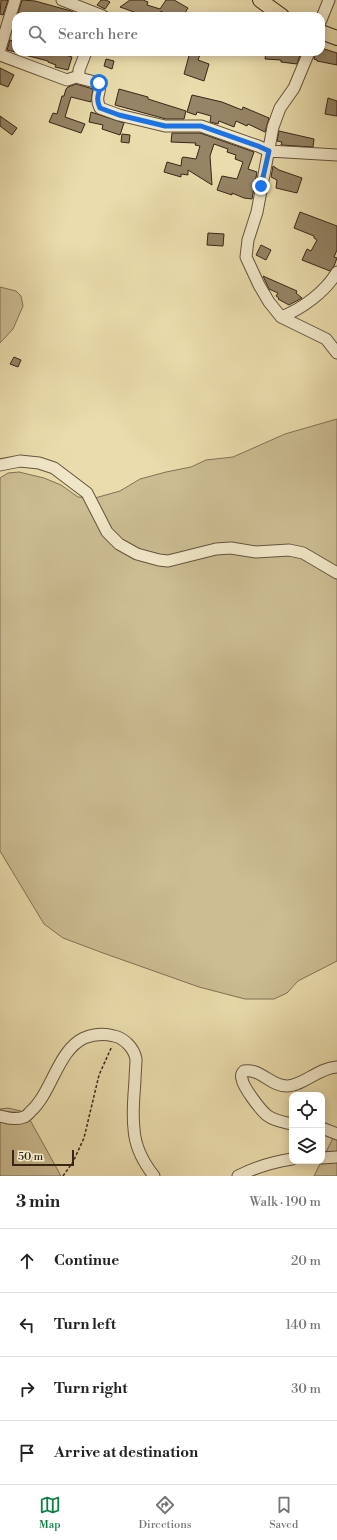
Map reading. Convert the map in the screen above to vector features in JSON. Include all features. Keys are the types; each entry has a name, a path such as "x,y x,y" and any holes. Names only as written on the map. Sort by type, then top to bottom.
{"main road":[{"path":"260,0 276,12"},
{"path":"325,34 337,38"}],"street":[{"path":"1,42 15,0"},
{"path":"62,0 84,12"},
{"path":"324,12 329,0"},
{"path":"0,55 67,80 79,76"},
{"path":"79,76 79,70 84,56"},
{"path":"307,56 294,88 280,108 273,127 257,212 248,240 246,257 262,291 281,318 326,339 337,353"},
{"path":"79,76 79,78 99,83 100,87 96,101 100,108 119,115 165,126 201,126 269,151 337,155"},
{"path":"281,318 297,311 302,307 333,279 337,272"},
{"path":"0,465 26,462 39,463 54,468 86,493 107,532 119,544 137,554 168,561 216,549 231,548 256,552 289,550 303,553 337,573"},
{"path":"0,1116 14,1119 25,1116 39,1104 66,1054 74,1045 83,1039 96,1034 106,1034 117,1037 127,1042 132,1048 136,1058 133,1104 134,1130 138,1148 144,1163 154,1176"},
{"path":"289,1123 276,1120 267,1115 256,1104 242,1081 242,1074 244,1071 249,1070 258,1072 280,1085 287,1086 321,1070 337,1067"},
{"path":"325,1129 337,1134"},
{"path":"325,1158 337,1157"},
{"path":"238,1176 257,1167 273,1162 289,1159"}],"path":[{"path":"63,1176 73,1162 84,1138 99,1075 117,1037"}],"shaded area":[{"path":"0,287 16,291 21,296 23,306 13,329 0,343"},
{"path":"337,419 337,961 298,981 287,993 274,999 245,999 199,987 63,938 44,924 0,851 0,478 8,473 19,472 44,478 61,485 78,497 95,498 120,491 140,479 191,467 206,460 233,457 285,434"},
{"path":"8,1108 21,1111 30,1120 61,1176 0,1176 0,1109"},
{"path":"337,1130 337,1176 314,1176 320,1164 325,1164 325,1154"}],"building":[{"path":"1,0 8,0 3,15 0,14"},
{"path":"22,0 35,1 73,12 18,12"},
{"path":"101,0 110,2 105,9 97,5"},
{"path":"130,0 143,0 148,2 147,5 160,9 166,0 174,0 188,8 186,12 134,12 120,7"},
{"path":"10,40 12,41 12,51 7,50"},
{"path":"325,49 337,53 337,65 317,61 314,59 315,56 325,56"},
{"path":"29,56 72,57 68,70 55,67 56,65 48,61"},
{"path":"189,56 200,56 198,60 209,64 204,81 184,74"},
{"path":"265,56 300,56 297,64 281,62 281,60 265,59"},
{"path":"106,59 114,61 112,69 104,66"},
{"path":"0,68 14,75 8,87 0,84"},
{"path":"76,84 93,89 91,102 71,97 65,117 85,124 81,133 49,122 53,113 57,114 62,96 64,96 66,89"},
{"path":"119,89 148,97 148,99 186,111 184,119 166,119 115,105"},
{"path":"192,95 222,102 242,110 243,107 269,118 265,132 248,124 247,126 236,121 234,127 219,121 218,124 210,122 211,116 197,112 196,115 187,112"},
{"path":"328,98 337,101 337,116 325,114"},
{"path":"91,112 124,123 120,135 102,129 103,125 89,122"},
{"path":"0,116 17,128 12,135 0,126"},
{"path":"279,131 314,139 313,147 281,145 282,142 277,141"},
{"path":"172,133 200,133 254,152 248,169 257,172 252,199 217,190 222,176 237,179 243,162 235,159 236,155 227,152 228,149 214,144 210,156 212,185 188,170 188,175 181,174 181,177 164,172 167,162 181,166 183,157 196,159 200,146 195,145 196,143 171,142"},
{"path":"122,134 130,135 129,143 121,142"},
{"path":"273,166 279,170 302,178 297,193 276,188 277,180 271,177"},
{"path":"300,212 337,226 337,250 334,257 337,258 330,271 302,260 307,249 311,251 317,240 314,236 294,228"},
{"path":"208,233 224,234 223,246 207,245"},
{"path":"261,245 271,250 266,260 256,255"},
{"path":"263,276 297,291 296,293 302,298 289,305 278,299 279,298 276,296 278,293 269,289"},
{"path":"14,357 21,360 18,367 10,364"}],"route":[{"path":"99,83 100,87 96,101 100,108 119,115 165,126 201,126 269,151 261,186"}]}
